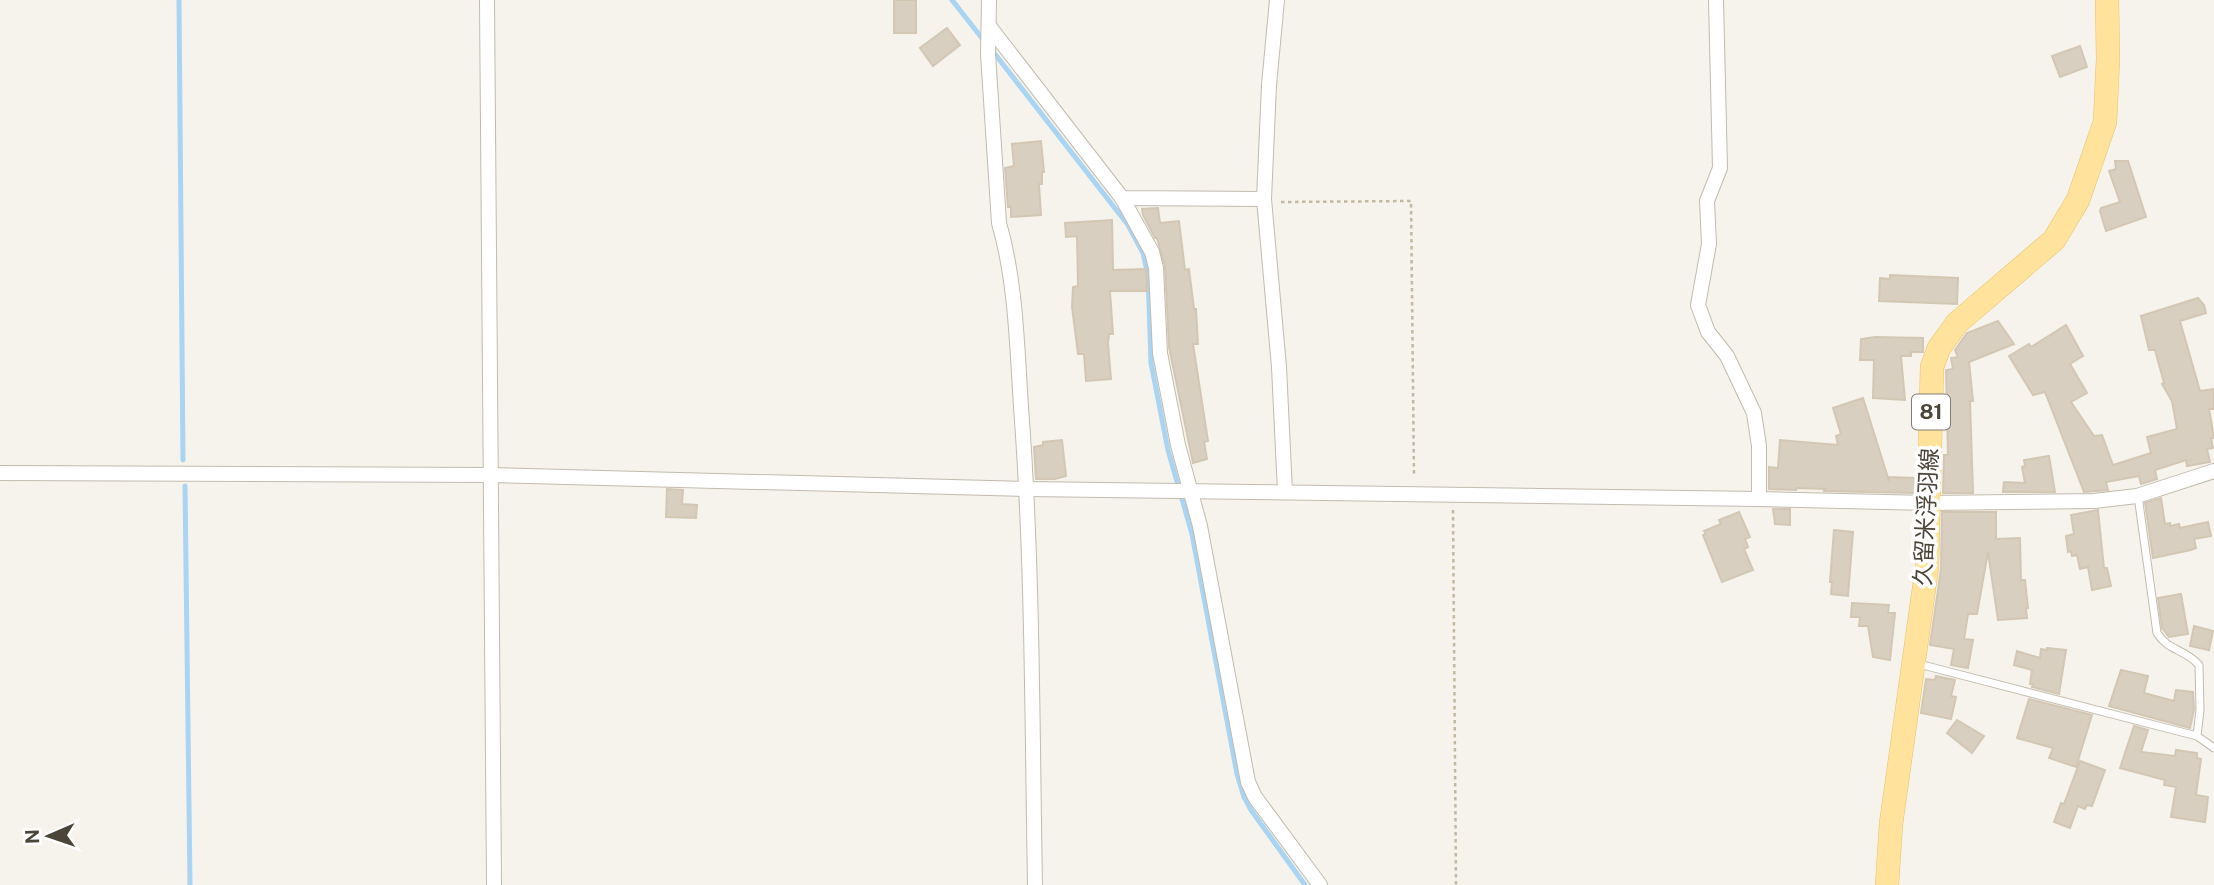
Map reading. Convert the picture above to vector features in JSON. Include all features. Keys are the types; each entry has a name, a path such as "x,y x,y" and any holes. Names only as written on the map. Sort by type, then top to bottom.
{"main road":[{"name":"久留米浮羽線","path":"1887,885 1891,824 1927,567 1932,367 1939,348 1957,323 2054,240 2078,200 2105,122 2107,0"}],"street":[{"path":"487,0 494,885"},
{"path":"989,0 988,54 999,223 1006,247 1015,324 1027,489 1035,885"},
{"path":"1277,0 1269,85 1264,199 1279,367 1285,492"},
{"path":"1716,0 1720,168 1707,201 1709,244 1698,305 1708,332 1727,356 1754,413 1759,446 1759,499"},
{"path":"988,31 1122,198 1152,252 1160,353 1178,445 1183,490 1202,540 1248,782 1255,797 1320,885"},
{"path":"1122,198 1264,199"},
{"path":"0,473 490,475 1027,489 1928,503 2094,501 2137,496 2214,471"}],"lane":[{"path":"2137,496 2157,633 2164,644 2192,656 2199,665 2200,710 2197,736"},
{"path":"1912,663 2197,736 2214,748"}],"path":[{"path":"1264,199 1274,202 1411,201 1414,494"},
{"path":"1453,495 1456,885"}],"building":[{"path":"894,0 916,0 916,33 894,33"},
{"path":"947,28 960,45 933,66 920,48"},
{"path":"2080,46 2087,67 2060,77 2052,56"},
{"path":"1041,141 1044,172 1042,184 1039,184 1041,215 1011,217 1005,168 1014,166 1012,144"},
{"path":"2115,161 2128,161 2146,217 2106,231 2101,208 2120,202 2109,171 2116,169"},
{"path":"1158,208 1160,223 1179,221 1185,270 1189,269 1196,309 1198,344 1193,344 1208,441 1204,442 1207,459 1193,463 1169,347 1165,266 1157,238 1142,209"},
{"path":"1112,220 1113,270 1146,269 1147,291 1110,291 1113,334 1109,334 1108,343 1111,379 1086,381 1084,354 1078,354 1072,307 1073,287 1078,286 1077,236 1066,237 1065,223"},
{"path":"1890,275 1958,278 1957,304 1879,301 1880,278 1890,279"},
{"path":"2198,298 2206,313 2180,321 2200,391 2214,389 2214,409 2209,409 2214,438 2211,438 2213,448 2207,449 2210,462 2187,466 2186,460 2155,470 2157,479 2141,484 2139,476 2106,482 2108,490 2084,492 2045,392 2033,395 2009,356 2029,344 2031,347 2066,325 2083,356 2070,364 2087,393 2071,402 2094,436 2102,435 2113,465 2151,453 2147,437 2177,429 2172,401 2162,384 2164,383 2155,350 2149,350 2141,316"},
{"path":"1998,321 2014,344 1969,362 1973,401 1970,401 1973,493 1943,493 1944,455 1948,455 1946,370 1953,369 1951,358 1958,357 1955,350 1967,333"},
{"path":"1923,338 1923,352 1911,352 1911,356 1901,356 1905,400 1873,398 1874,360 1860,360 1861,339"},
{"path":"1863,398 1889,481 1889,477 1915,478 1915,493 1769,489 1769,467 1778,468 1780,440 1838,445 1836,436 1841,434 1833,408"},
{"path":"1062,440 1066,476 1036,479 1034,447 1043,445 1043,442"},
{"path":"2049,456 2055,492 2003,492 2004,482 2025,483 2022,467 2025,466 2024,460"},
{"path":"667,489 683,490 682,504 697,505 696,518 666,517"},
{"path":"2161,498 2165,524 2179,524 2180,528 2208,522 2211,536 2194,539 2196,548 2191,550 2153,558 2145,503"},
{"path":"1773,509 1790,509 1790,525 1775,524"},
{"path":"2098,510 2104,568 2107,568 2111,586 2092,590 2088,567 2080,569 2077,555 2072,556 2071,551 2068,552 2066,536 2074,534 2071,515"},
{"path":"1739,512 1750,537 1745,539 1748,547 1744,549 1753,570 1722,582 1703,535 1706,534 1704,531 1721,524 1719,520"},
{"path":"1942,512 1996,512 1996,539 2020,538 2021,580 2025,580 2027,618 1998,620 1988,552 1977,614 1968,614 1964,639 1973,640 1968,668 1951,665 1954,649 1930,645 1941,569"},
{"path":"1834,530 1853,532 1848,596 1831,594"},
{"path":"2181,594 2188,634 2169,637 2162,628 2158,598"},
{"path":"1852,603 1889,605 1888,613 1895,613 1890,660 1873,657 1868,626 1859,626 1860,617 1851,617"},
{"path":"2194,626 2213,631 2209,650 2190,646"},
{"path":"2041,649 2066,650 2059,694 2032,687 2032,670 2014,665 2017,651 2040,658"},
{"path":"2121,670 2148,676 2144,693 2174,701 2176,690 2193,692 2194,710 2190,728 2109,706"},
{"path":"1936,676 1955,680 1951,696 1956,697 1951,719 1921,713 1926,679 1935,680"},
{"path":"2029,699 2092,715 2076,767 2049,758 2053,748 2017,738"},
{"path":"1957,720 1984,736 1972,753 1947,733"},
{"path":"2134,726 2148,730 2141,752 2175,756 2176,750 2197,753 2197,758 2201,759 2196,795 2208,797 2205,822 2171,817 2176,787 2164,785 2165,780 2120,768"},
{"path":"2080,761 2105,770 2092,806 2087,805 2085,809 2078,806 2070,828 2054,822 2061,803 2064,804"}],"waterway":[{"path":"179,0 183,460"},
{"path":"952,0 985,42"},
{"path":"991,49 1128,225 1143,253 1148,275 1151,363 1168,450 1192,534 1237,774 1251,810 1305,885"},
{"path":"185,486 190,885"}]}
